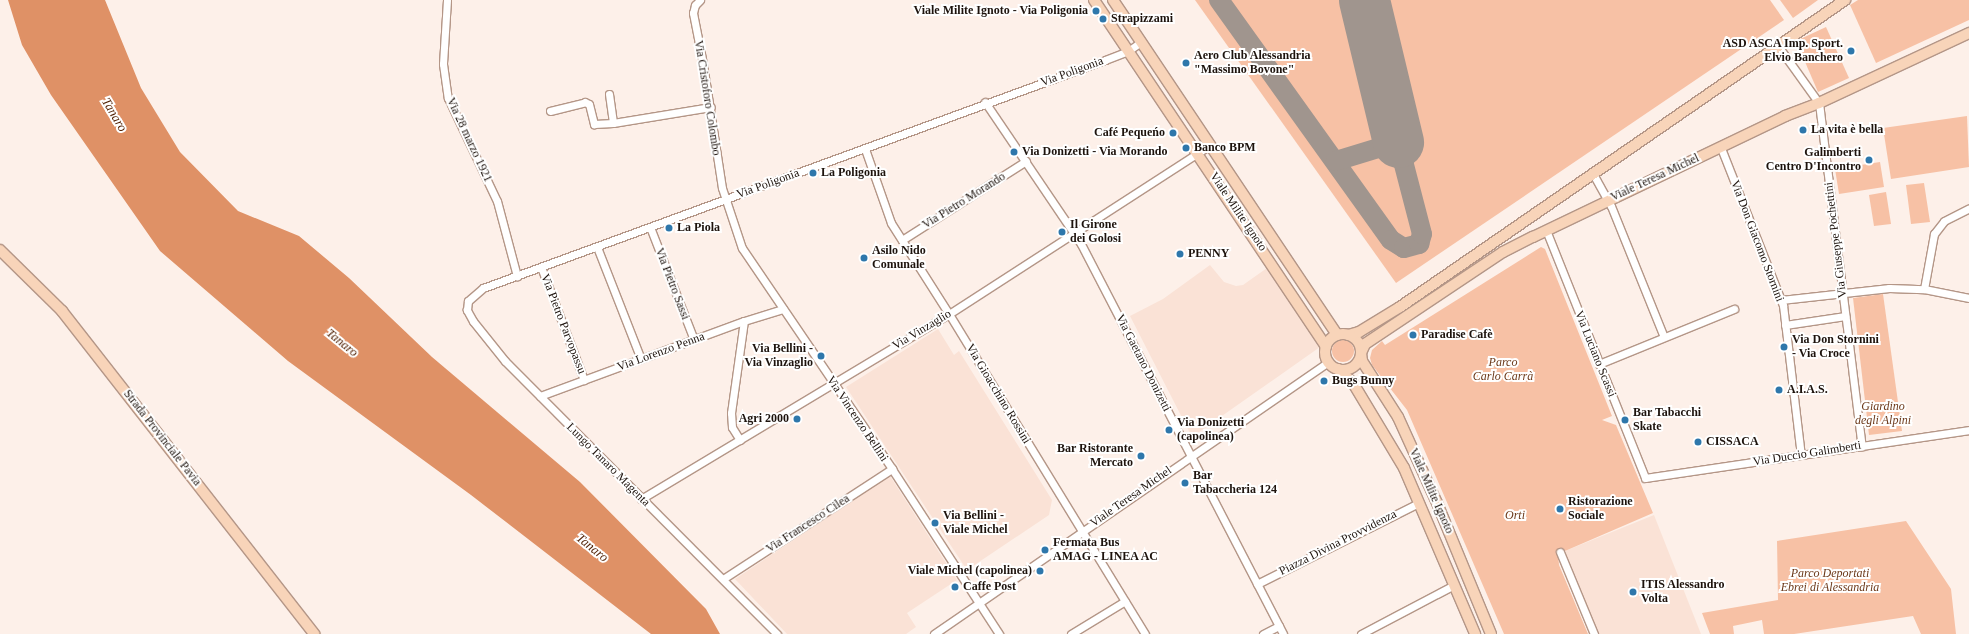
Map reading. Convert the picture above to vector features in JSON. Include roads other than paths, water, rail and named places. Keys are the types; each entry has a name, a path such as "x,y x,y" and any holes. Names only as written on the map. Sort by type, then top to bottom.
{"main road":[{"name":"Viale Milite Ignoto","path":"1094,0 1326,346"},
{"name":"Viale Milite Ignoto","path":"1113,0 1337,335"},
{"path":"1348,335 1358,342 1361,353 1352,367 1338,369 1329,362 1326,346 1337,335 1348,335 1359,332 1400,307 1592,172 1845,0"},
{"name":"Viale Teresa Michel","path":"1361,353 1368,341 1503,252 1785,116 1819,103 1969,33"},
{"name":"Strada Provinciale Pavia","path":"0,250 62,311 314,634"},
{"name":"Viale Milite Ignoto","path":"1361,353 1366,368 1398,417 1429,484 1490,634"},
{"name":"Viale Milite Ignoto","path":"1338,369 1353,383 1404,468 1475,634"}],"street":[{"name":"Via 28 marzo 1921","path":"448,0 443,64 448,98 497,201 516,276"},
{"name":"Via Cristoforo Colombo","path":"700,0 695,5 692,14 711,107 726,199"},
{"name":"Via Poligonia","path":"483,288 865,149 985,102 1128,51 1141,42"},
{"name":"Via Giuseppe Pochettini","path":"1778,46 1819,103 1862,446"},
{"path":"609,94 613,123"},
{"path":"550,111 585,102 589,104 594,124 613,123 711,107"},
{"name":"Via Gaetano Donizetti","path":"985,102 1074,233 1283,634"},
{"name":"Via Vinzaglio","path":"641,499 949,314 1210,144"},
{"name":"Via Don Giacomo Stornini","path":"1721,148 1781,300 1801,455"},
{"name":"Via Gioacchino Rossini","path":"865,149 882,203 902,240 949,314 1144,634"},
{"name":"Via Pietro Morando","path":"902,240 1026,161"},
{"path":"1592,172 1608,201 1664,337"},
{"name":"Via Vincenzo Bellini","path":"726,199 744,251 892,470 999,634"},
{"path":"1924,289 1934,234 1944,221 1969,208"},
{"name":"Via Pietro Sassi","path":"650,227 694,340"},
{"name":"Via Luciano Scassi","path":"1546,230 1645,478"},
{"path":"597,247 641,359"},
{"name":"Via Pietro Parvopassu","path":"541,267 584,380"},
{"name":"Lungo Tanaro Magenta","path":"483,288 468,301 467,310 473,321 505,361 777,634"},
{"path":"1781,300 1843,292 1924,289 1969,298"},
{"name":"Via Lorenzo Penna","path":"540,396 744,321 783,309"},
{"path":"1599,364 1734,310"},
{"path":"1785,325 1845,316"},
{"path":"740,440 732,427 730,413 744,321"},
{"name":"Viale Teresa Michel","path":"934,634 1190,456 1329,362"},
{"name":"Via Duccio Galimberti","path":"1645,478 1969,430"},
{"name":"Via Francesco Cilea","path":"723,580 892,470"},
{"name":"Piazza Divina Provvidenza","path":"1257,584 1418,503"},
{"path":"1560,552 1594,634"},
{"path":"1361,634 1454,585"},
{"path":"1071,634 1125,601"},
{"path":"1263,634 1279,626"}],"water":[{"name":"Tanaro","path":"8,0 105,0 141,88 180,152 238,211 299,236 349,278 432,357 580,482 706,609 720,634 651,634 471,495 288,361 160,251 51,95 22,45"}],"place":[{"name":"Viale Milite Ignoto - Via Poligonia","path":"1096,11"},
{"name":"Strapizzami","path":"1103,19"},
{"name":"ASD ASCA Imp. Sport. Elvio Banchero","path":"1851,51"},
{"name":"Aero Club Alessandria \"Massimo Bovone\"","path":"1186,63"},
{"name":"La vita è bella","path":"1803,130"},
{"name":"Café Pequeńo","path":"1173,133"},
{"name":"Banco BPM","path":"1186,148"},
{"name":"Via Donizetti - Via Morando","path":"1014,152"},
{"name":"Galimberti Centro D'Incontro","path":"1869,160"},
{"name":"La Poligonia","path":"813,173"},
{"name":"La Piola","path":"669,228"},
{"name":"Il Girone dei Golosi","path":"1062,232"},
{"name":"PENNY","path":"1180,254"},
{"name":"Asilo Nido Comunale","path":"864,258"},
{"name":"Paradise Cafè","path":"1413,335"},
{"name":"Via Don Stornini - Via Croce","path":"1784,347"},
{"name":"Via Bellini - Via Vinzaglio","path":"821,356"},
{"name":"Bugs Bunny","path":"1324,381"},
{"name":"A.I.A.S.","path":"1779,390"},
{"name":"Agri 2000","path":"797,419"},
{"name":"Bar Tabacchi Skate","path":"1625,420"},
{"name":"Via Donizetti (capolinea)","path":"1169,430"},
{"name":"CISSACA","path":"1698,442"},
{"name":"Bar Ristorante Mercato","path":"1141,456"},
{"name":"Bar Tabaccheria 124","path":"1185,483"},
{"name":"Ristorazione Sociale","path":"1560,509"},
{"name":"Via Bellini - Viale Michel","path":"935,523"},
{"name":"Fermata Bus AMAG - LINEA AC","path":"1045,550"},
{"name":"Viale Michel (capolinea)","path":"1040,571"},
{"name":"Caffe Post","path":"955,587"},
{"name":"ITIS Alessandro Volta","path":"1633,592"}],"park label":[{"name":"Parco Carlo Carrà","path":"1503,370"},
{"name":"Giardino degli Alpini","path":"1883,414"},
{"name":"Orti","path":"1515,516"},
{"name":"Parco Deportati Ebrei di Alessandria","path":"1830,581"}]}
